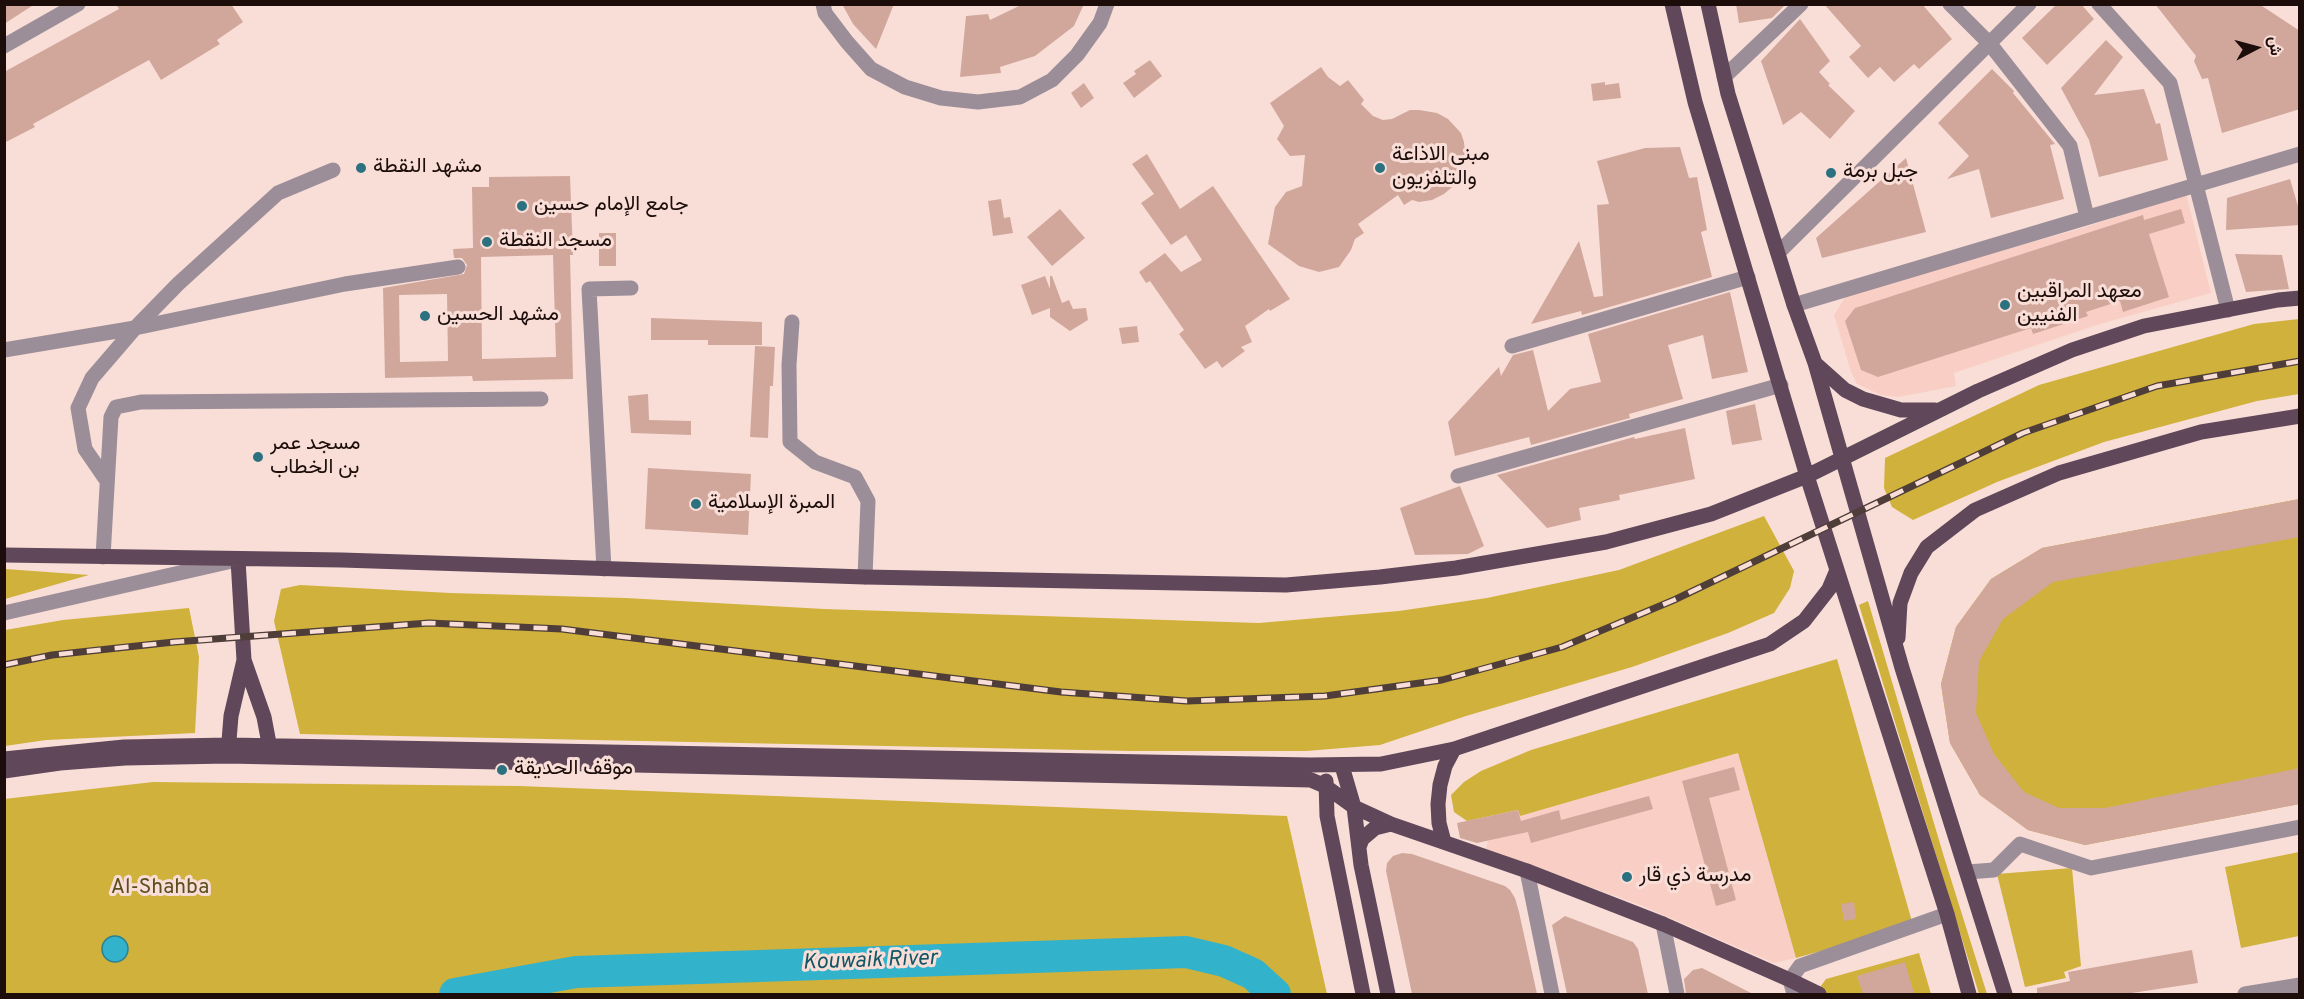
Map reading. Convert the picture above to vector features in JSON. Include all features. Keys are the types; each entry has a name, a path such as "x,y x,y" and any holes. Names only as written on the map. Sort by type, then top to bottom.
{"main road":[{"path":"1672,4 1695,102 1807,476 1947,914 1969,994"},
{"path":"1708,4 1724,77 1794,305 1815,363 1902,668 2005,994"},
{"path":"4,555 342,560 865,577 1286,585 1380,577 1456,568 1606,542 1711,514 1807,476 1978,391 2072,350 2144,326 2278,300 2300,298"},
{"path":"1815,363 1829,378 1863,399 1901,410 1941,410"},
{"path":"1902,668 1897,633 1900,603 1911,573 1927,547 1975,510 2059,473 2168,441 2200,432 2300,416"},
{"path":"228,751 231,716 244,660 238,560"},
{"path":"271,752 1334,766 1381,764 1454,749 1770,644 1804,621 1829,589 1837,570"},
{"path":"244,660 258,698 271,752"},
{"path":"4,759 124,747 1302,780 1325,786 1354,807 1391,824 1527,871 1663,924 1792,987 1819,994"},
{"path":"1444,842 1439,823 1439,794 1445,766 1454,749"},
{"path":"4,771 60,763 228,751"},
{"path":"1334,766 1325,786 1327,816 1363,994"},
{"path":"1334,766 1354,807 1359,847 1388,994"},
{"path":"1359,847 1362,839 1375,828 1391,824"}],"street":[{"path":"4,46 78,4"},
{"path":"823,4 825,13 871,69 905,87 941,98 978,102 1020,97 1052,80 1077,55 1100,23 1107,4"},
{"path":"1724,77 1801,4"},
{"path":"1950,4 1990,44 2070,146 2087,218"},
{"path":"1778,253 2030,4"},
{"path":"2099,4 2170,83 2228,310"},
{"path":"1794,305 2300,154"},
{"path":"107,481 85,449 78,408 92,378 135,328 178,285 278,193 333,170"},
{"path":"4,350 135,328 345,284 458,267"},
{"path":"1512,346 1748,277"},
{"path":"604,569 589,289 631,288"},
{"path":"792,322 789,365 790,442 815,462 855,477 868,501 865,577"},
{"path":"1458,476 1781,385"},
{"path":"103,557 111,417 116,407 141,402 541,399"},
{"path":"4,614 238,560"},
{"path":"1967,872 1994,870 2020,844 2091,868 2300,827"},
{"path":"1527,871 1552,994"},
{"path":"1792,987 1800,966 1947,914"},
{"path":"1663,924 1677,994"},
{"path":"2246,994 2300,985"}],"shaded area":[{"name":"معهد المراقبين الفنيين","path":"2186,194 2211,293 2100,324 1954,373 1956,386 1899,397 1881,395 1857,384 1851,372 1834,315 1847,294 2079,229"},
{"path":"1738,753 1796,958 1774,963 1640,905 1486,849 1488,841 1523,833 1520,816"}],"green space":[{"path":"2299,319 2299,394 2257,401 2104,442 1997,482 1913,520 1892,507 1884,488 1885,458 2039,385 2254,324"},
{"path":"2299,499 2299,804 2085,845 2028,830 1980,795 1950,743 1941,684 1956,627 1991,579 2042,548"},
{"path":"1764,516 1794,571 1790,588 1774,613 1728,633 1632,667 1466,716 1380,745 1306,751 1131,751 300,734 274,621 281,589 300,585 450,593 626,598 824,609 1259,623 1399,611 1487,598 1619,570"},
{"path":"5,569 89,575 5,599"},
{"path":"1868,601 1987,994 1979,994 1859,605"},
{"path":"189,608 199,657 195,733 46,740 5,746 5,630 63,620"},
{"path":"1837,659 1913,925 1796,958 1738,753 1520,816 1518,810 1467,821 1454,812 1451,795 1464,782 1481,771 1531,750"},
{"name":"Al-Shahba","path":"153,782 519,786 1287,816 1327,994 5,994 4,799"},
{"path":"2299,852 2299,936 2241,948 2225,867"},
{"path":"2072,868 2081,966 2064,972 2066,978 2025,987 1997,874"},
{"path":"1919,953 1931,994 1815,994 1826,979"}],"water":[{"path":"115,936 124,940 128,949 124,958 115,962 106,958 102,949 106,940"}],"building":[{"path":"4,4 35,4 4,24"},
{"path":"116,4 231,4 243,22 217,40 220,44 161,80 149,60 33,124 35,127 4,143 4,72 119,9"},
{"path":"842,4 894,4 876,49 853,24"},
{"path":"1023,4 1084,4 1074,26 1035,56 1000,67 1001,73 960,77 966,16 988,14 990,20"},
{"path":"1736,4 1786,4 1772,18 1739,23"},
{"path":"1824,4 1922,4 1952,39 1919,69 1914,64 1894,82 1880,67 1868,78 1849,57 1861,46"},
{"path":"2057,4 2081,4 2094,19 2047,65 2022,38"},
{"path":"2155,4 2259,4 2300,31 2300,109 2222,133 2208,78 2202,79 2194,61 2196,56"},
{"path":"1800,19 1830,61 1819,72 1830,84 1828,85 1855,111 1830,139 1801,112 1783,125 1761,61"},
{"path":"2106,40 2123,57 2094,95 2144,89 2156,124 2160,123 2168,160 2099,177 2089,140 2061,88"},
{"path":"1150,60 1162,76 1134,98 1123,83 1136,74 1134,71"},
{"name":"مبنى الاذاعة والتلفزيون","path":"1321,67 1328,77 1340,86 1348,80 1364,100 1361,104 1373,116 1383,120 1392,119 1410,110 1419,110 1437,113 1448,119 1461,133 1466,161 1461,163 1454,176 1459,181 1444,194 1432,200 1419,202 1412,200 1404,205 1398,195 1358,224 1364,233 1355,239 1351,250 1339,267 1319,272 1299,266 1268,244 1275,207 1286,192 1302,186 1305,155 1290,156 1277,139 1284,126 1270,103"},
{"path":"1992,69 2014,91 2013,93 2055,144 2050,145 2064,199 1991,218 1979,169 1947,179 1969,156 1938,123"},
{"path":"1605,82 1605,85 1619,83 1621,98 1593,101 1591,84"},
{"path":"1084,83 1094,98 1081,108 1071,93"},
{"path":"1680,147 1689,178 1697,177 1707,230 1701,232 1712,277 1582,315 1581,311 1531,324 1579,241 1594,297 1603,296 1597,205 1609,204 1597,161 1645,148"},
{"path":"1147,154 1180,209 1213,186 1290,299 1270,311 1269,309 1245,326 1252,342 1241,347 1245,351 1222,368 1217,361 1205,369 1179,334 1184,330 1150,281 1146,283 1139,272 1165,253 1181,272 1202,260 1186,235 1171,245 1141,203 1154,194 1132,164"},
{"path":"1906,158 1926,232 1822,258 1816,238"},
{"path":"570,176 573,255 570,255 573,379 473,381 472,376 385,378 383,288 464,274 467,265 462,258 454,258 453,249 473,248 472,187 489,187 489,177","holes":["553,255 556,357 482,359 481,257","447,294 448,361 400,362 399,295"]},
{"path":"2290,179 2300,213 2300,225 2226,230 2227,198"},
{"path":"1001,199 1004,218 1010,217 1013,233 993,236 988,201"},
{"path":"1060,209 1085,238 1052,266 1027,237"},
{"name":"معهد المراقبين الفنيين","path":"2181,209 2185,223 2149,234 2169,297 2123,312 2120,301 2086,312 2088,316 2033,334 2031,328 1878,377 1861,370 1845,321 1855,308 2143,215 2144,220"},
{"path":"599,233 616,233 616,266 599,266"},
{"path":"2235,254 2282,255 2289,289 2246,292"},
{"path":"1045,276 1050,289 1050,276 1052,276 1062,303 1069,300 1073,309 1086,308 1088,320 1070,331 1050,317 1050,308 1032,315 1021,285"},
{"path":"1730,292 1748,372 1712,379 1703,335 1668,345 1683,399 1629,414 1630,418 1531,445 1529,437 1455,456 1448,422 1499,367 1501,376 1513,355 1533,350 1548,411 1570,389 1601,382 1588,334"},
{"path":"651,318 762,322 762,345 708,345 708,340 651,340"},
{"path":"1137,326 1139,342 1122,344 1119,328"},
{"path":"755,346 775,347 773,386 770,386 768,438 750,437"},
{"path":"648,394 649,420 691,421 691,435 631,433 628,396"},
{"path":"1755,404 1762,440 1732,445 1726,411"},
{"path":"1685,428 1695,479 1619,495 1620,500 1579,508 1581,520 1547,528 1497,475 1634,437 1635,439"},
{"path":"648,468 751,474 748,535 645,529"},
{"path":"1460,486 1484,546 1468,554 1415,555 1400,508"},
{"path":"2300,499 2300,537 2053,582 2003,619 1979,661 1976,713 1994,754 2024,792 2059,808 2105,808 2300,768 2300,804 2085,845 2028,830 1980,795 1950,743 1941,684 1956,627 1991,579 2042,548"},
{"path":"1734,767 1740,790 1709,798 1736,900 1716,906 1682,781"},
{"path":"1649,796 1653,809 1531,843 1528,832 1477,843 1460,838 1457,823 1518,810 1521,821 1559,810 1561,820"},
{"path":"1402,853 1412,854 1505,886 1510,890 1519,912 1537,994 1412,994 1386,871 1387,863 1393,856"},
{"path":"1854,902 1856,919 1844,921 1841,904"},
{"path":"1565,916 1633,942 1638,949 1648,994 1567,994 1552,925"},
{"path":"2192,950 2198,983 2125,994 2037,994 2037,988 2070,981 2068,972"},
{"path":"1905,962 1914,994 1863,994 1857,976"},
{"path":"1702,968 1753,994 1686,994 1684,979 1693,970"}],"waterway":[{"name":"Kouwaik River","path":"455,994 576,972 1186,952 1224,961 1253,974 1275,994"}],"railway":[{"path":"4,665 52,655 174,642 429,623 562,629 1061,692 1187,701 1325,696 1442,680 1562,647 1674,600 2023,433 2157,386 2300,361"}],"place":[{"name":"مشهد النقطة","path":"361,168"},
{"name":"مبنى الاذاعة والتلفزيون","path":"1380,168"},
{"name":"جبل برمة","path":"1831,173"},
{"name":"جامع الإمام حسين","path":"522,206"},
{"name":"مسجد النقطة","path":"487,242"},
{"name":"معهد المراقبين الفنيين","path":"2005,305"},
{"name":"مشهد الحسين","path":"425,316"},
{"name":"مسجد عمر بن الخطاب","path":"258,457"},
{"name":"المبرة الإسلامية","path":"696,504"},
{"name":"موقف الحديقة","path":"502,770"},
{"name":"مدرسة ذي قار","path":"1627,877"}]}
